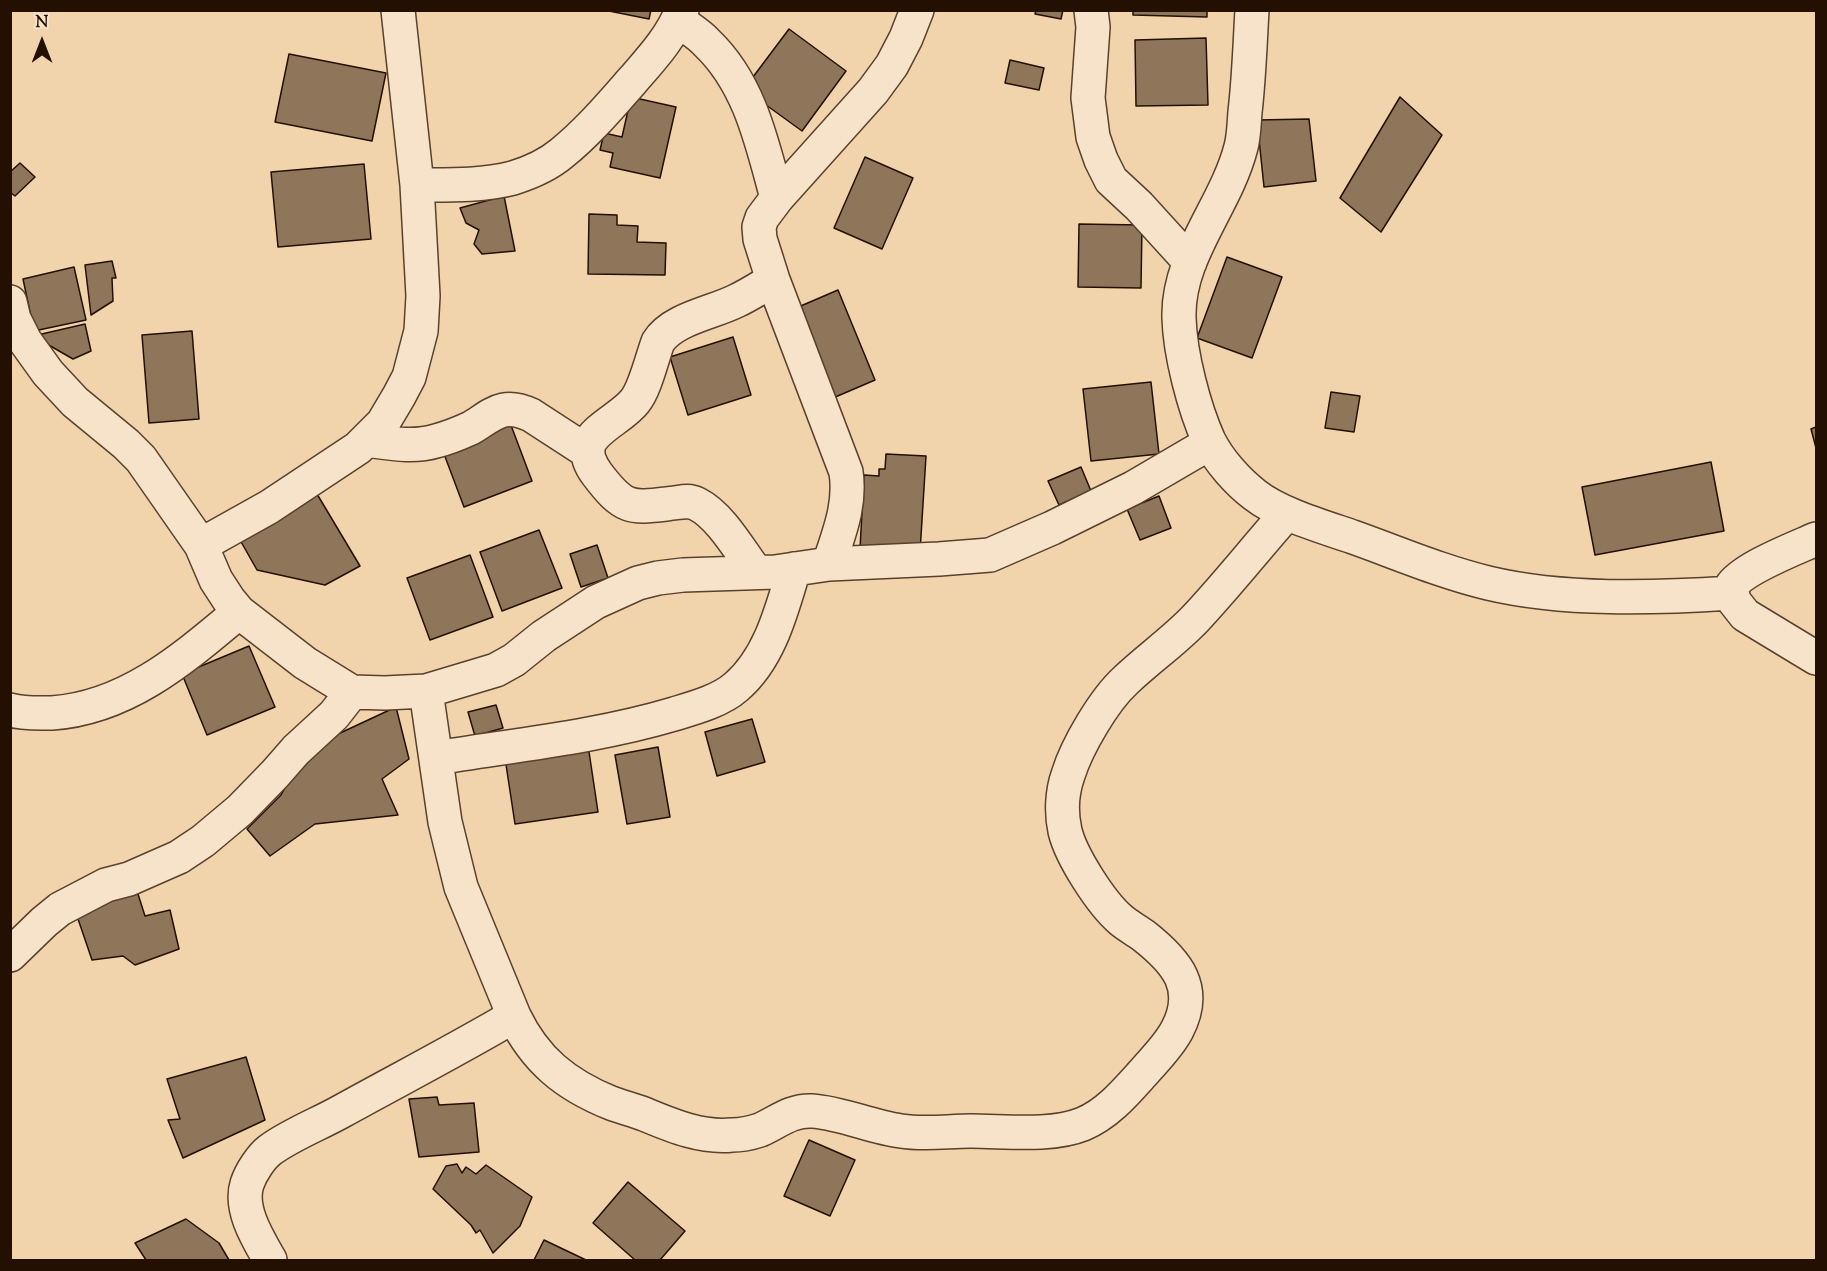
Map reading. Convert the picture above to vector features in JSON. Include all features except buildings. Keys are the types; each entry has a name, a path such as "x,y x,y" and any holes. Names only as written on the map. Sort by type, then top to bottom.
{"street":[{"path":"201,545 269,507 358,448 383,423 409,377 421,331 423,296 417,185 398,10"},
{"path":"829,564 846,507 849,489 846,472 773,280 760,239 759,227 766,210 873,91 892,65 917,10"},
{"path":"1091,10 1093,27 1088,99 1093,137 1101,160 1111,180 1139,206 1190,262"},
{"path":"1252,10 1249,77 1241,146 1229,183 1183,279 1179,317 1183,352 1197,410 1210,443 1231,471 1257,496 1287,513 1488,583 1535,592 1621,597 1731,593"},
{"path":"417,185 449,185 513,178 560,155 611,105 665,40 680,15 719,56 748,103 760,135 777,198"},
{"path":"756,572 706,509 690,501 643,507 625,504 608,488 594,469 588,457 588,447 591,440 626,412 636,400 663,333 678,324 735,302 773,280"},
{"path":"12,314 25,341 48,373 75,402 141,459 201,545 216,580 239,612 305,663 352,692 426,691 496,670 514,660 544,636 596,602 638,583 682,575 756,572 829,564 990,555 1052,528 1133,488 1210,443"},
{"path":"366,440 410,445 437,441 470,428 498,411 510,409 531,415 588,452"},
{"path":"426,691 445,822 461,887 525,1038 549,1066 564,1079 613,1104 642,1113 673,1127 704,1134 730,1136 747,1134 760,1130 789,1114 805,1111 823,1112 900,1131 933,1134 966,1131 1065,1130 1099,1115 1122,1097 1168,1044 1184,1014 1186,1001 1185,985 1180,973 1164,953 1121,920 1105,904 1077,858 1068,839 1063,819 1068,774 1092,725 1122,683 1192,622 1287,513"},
{"path":"1816,539 1742,575 1733,583 1731,593 1745,615 1816,658"},
{"path":"436,758 650,722 703,706 736,687 758,661 775,629 794,569"},
{"path":"13,713 62,712 112,700 172,667 239,612"},
{"path":"10,955 60,909 106,885 129,879 179,857 203,841 240,810 296,750 334,715 352,692"},
{"path":"270,1260 250,1219 245,1198 247,1184 263,1156 298,1134 514,1016"}]}
